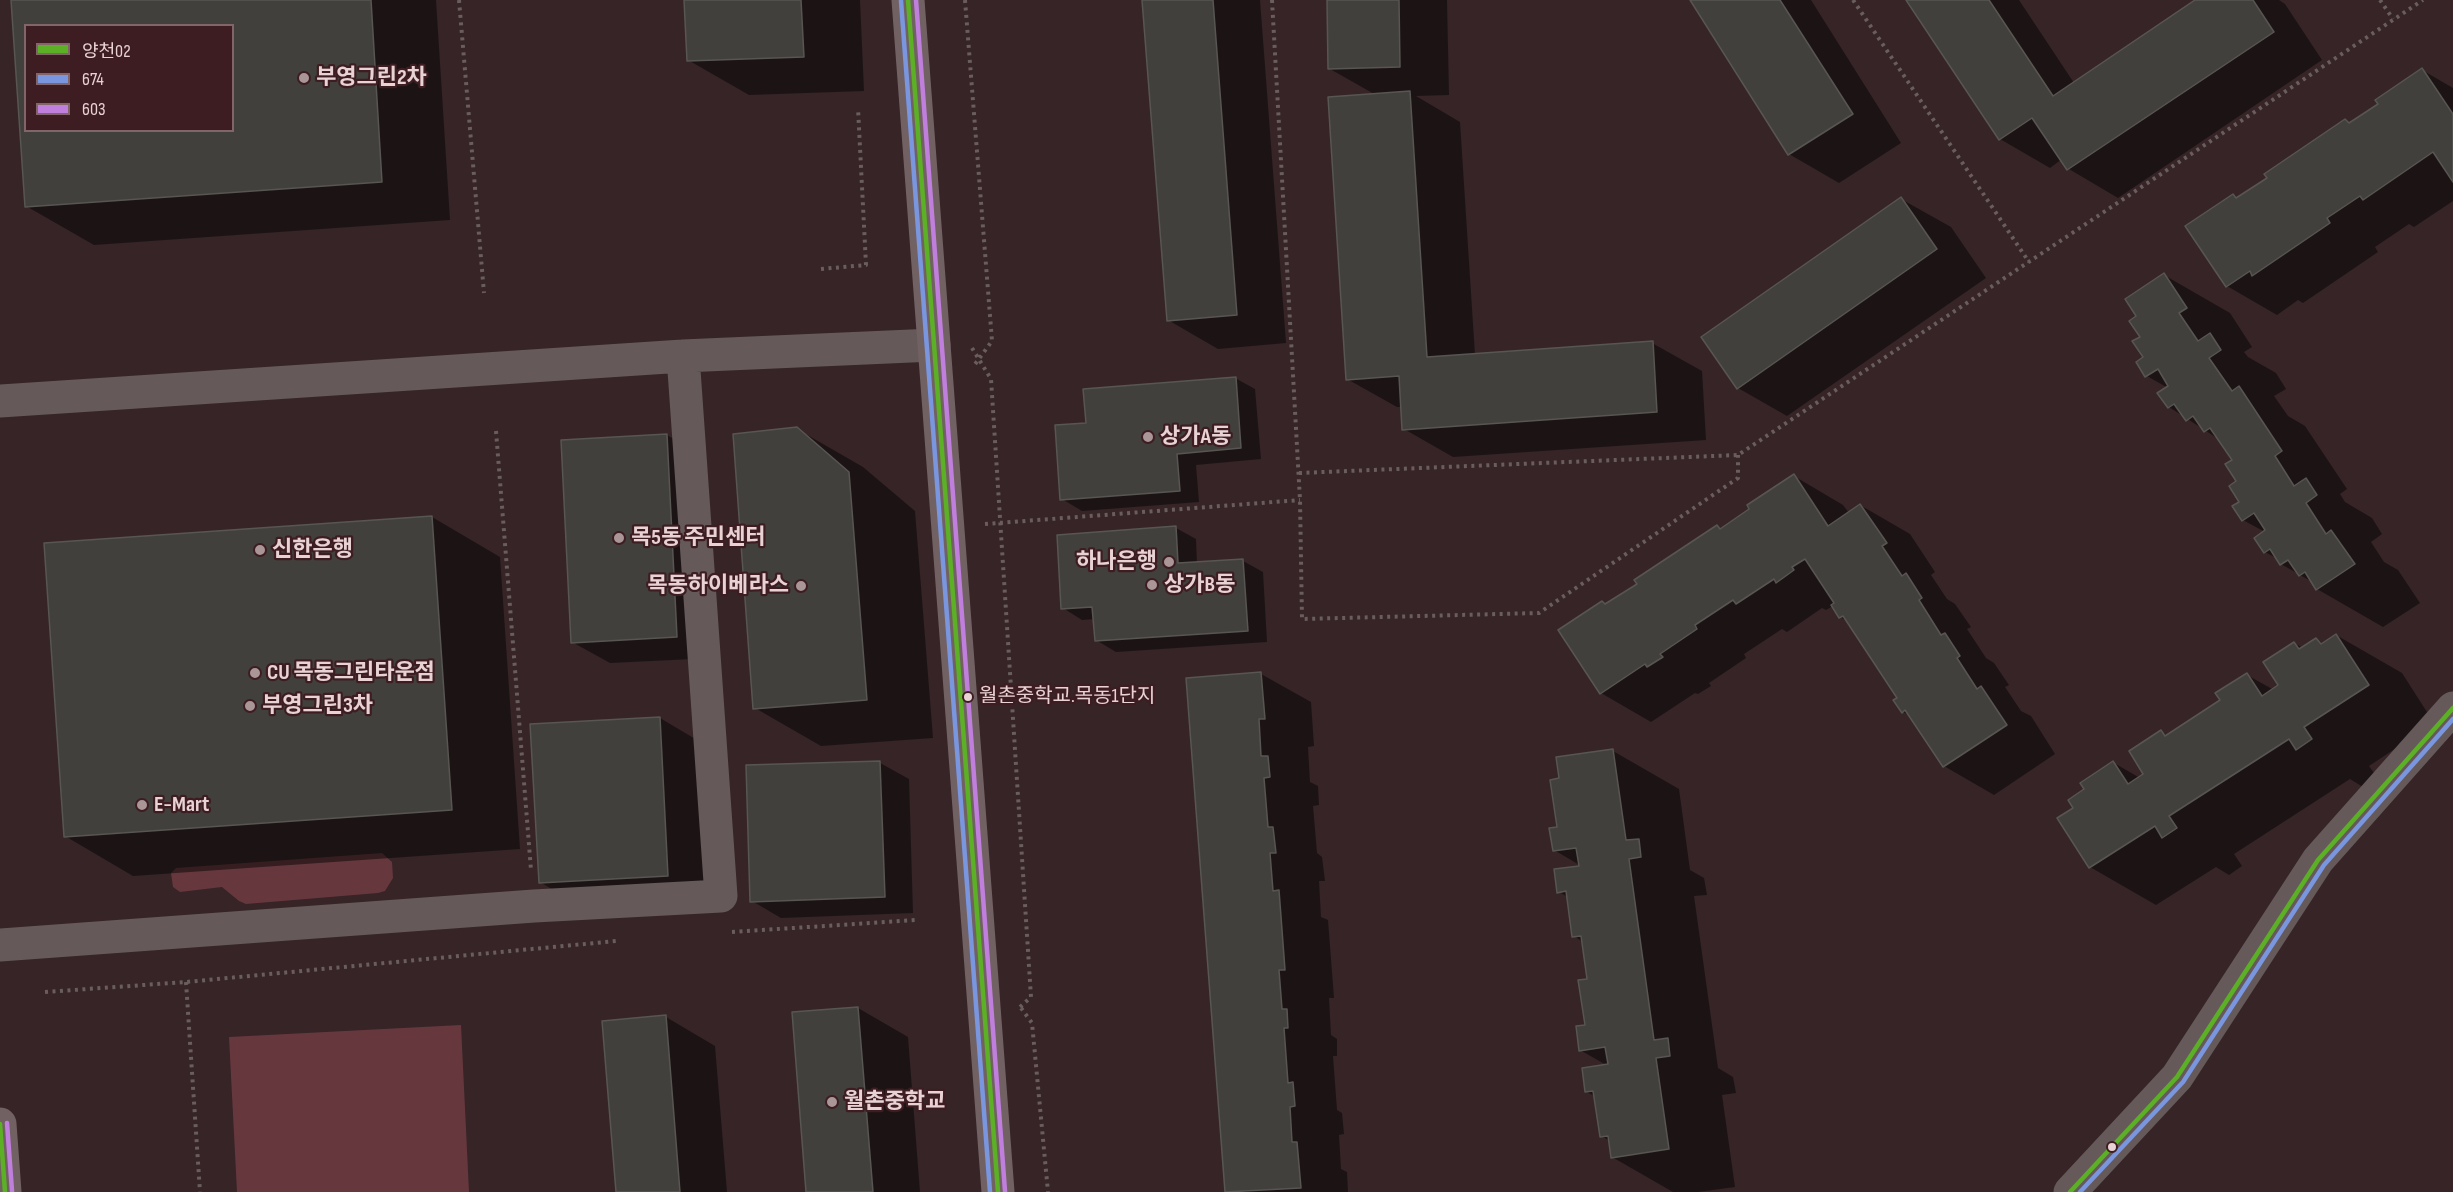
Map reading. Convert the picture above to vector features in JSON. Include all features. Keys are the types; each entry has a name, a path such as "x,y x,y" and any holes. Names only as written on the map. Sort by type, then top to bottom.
{"main road":[{"path":"908,0 998,1192"},
{"path":"0,1124 5,1192"}],"street":[{"path":"0,401 683,356 934,345"},
{"path":"0,945 534,906 721,896 683,356"},
{"path":"2070,1192 2177,1077 2318,860 2453,708"}],"path":[{"path":"459,0 484,293"},
{"path":"965,0 992,341 967,376"},
{"path":"1272,0 1299,473 1302,619 1539,613 1738,478 1738,455"},
{"path":"1853,0 2029,262"},
{"path":"2380,0 2393,20"},
{"path":"1299,473 1738,455 2423,0"},
{"path":"821,269 866,265 858,108"},
{"path":"969,343 991,379 1031,997 1016,1011"},
{"path":"496,431 532,871"},
{"path":"984,513 985,524 1300,500"},
{"path":"727,933 916,920"},
{"path":"45,992 186,982 621,941"},
{"path":"186,982 200,1192"}],"shaded area":[{"path":"382,853 392,862 393,878 385,891 378,893 246,904 222,887 180,892 173,887 171,873 176,868"},
{"path":"461,1025 469,1192 237,1192 229,1037"}],"building":[{"name":"부영그린2차","path":"11,0 371,0 382,182 25,207"},
{"path":"684,0 801,0 804,57 687,61"},
{"path":"1142,0 1213,0 1237,315 1167,321"},
{"path":"1327,0 1399,0 1400,67 1328,69"},
{"path":"1690,0 1780,0 1853,114 1788,155"},
{"path":"1906,0 1989,0 2053,96 2195,0 2253,0 2274,32 2067,170 2032,118 1999,140"},
{"path":"2422,68 2453,114 2453,182 2433,152 2363,200 2360,196 2327,218 2330,223 2252,276 2250,271 2226,287 2185,226 2233,194 2236,198 2267,178 2264,174 2345,119 2349,123 2378,104 2375,100"},
{"path":"1410,91 1427,357 1653,341 1657,412 1402,430 1399,376 1346,380 1328,97"},
{"path":"1901,197 1937,249 1737,389 1701,337"},
{"path":"2164,273 2187,308 2179,313 2198,341 2210,333 2221,350 2209,358 2232,391 2239,386 2282,451 2275,456 2294,486 2306,478 2317,495 2306,503 2326,534 2331,530 2355,564 2316,590 2305,572 2299,576 2288,560 2280,565 2270,549 2264,553 2254,538 2265,530 2254,513 2242,521 2232,506 2239,502 2229,486 2236,481 2225,464 2232,460 2210,428 2204,432 2193,416 2186,421 2174,404 2168,408 2157,393 2168,386 2158,369 2145,377 2136,362 2143,357 2132,341 2140,337 2129,321 2136,316 2125,299"},
{"name":"상가A동","path":"1236,377 1241,448 1177,454 1180,491 1060,500 1055,425 1086,423 1083,389"},
{"name":"목동하이베라스","path":"797,427 849,472 867,700 753,709 733,434"},
{"name":"목5동 주민센터","path":"667,434 677,637 571,643 561,440"},
{"path":"1794,474 1828,526 1860,504 1887,543 1882,546 1902,576 1906,573 1922,598 1919,600 1941,635 1945,633 1960,656 1957,658 1977,689 1981,686 2007,725 1943,767 1905,710 1902,713 1893,700 1897,698 1843,616 1839,618 1831,605 1834,603 1805,559 1792,567 1794,570 1776,583 1774,579 1736,604 1733,600 1695,625 1697,629 1660,654 1663,657 1647,667 1645,664 1600,694 1558,630 1602,601 1605,604 1637,584 1634,580 1717,525 1720,529 1749,509 1747,505"},
{"name":"부영그린3차","path":"432,516 452,810 64,837 44,543"},
{"name":"상가B동","path":"1176,526 1178,563 1243,559 1248,631 1095,641 1092,607 1061,609 1057,535"},
{"path":"2336,634 2369,685 2304,727 2312,739 2296,750 2289,739 2169,816 2177,828 2162,838 2155,826 2089,868 2057,818 2073,808 2068,800 2084,789 2080,783 2113,761 2128,784 2143,774 2129,751 2161,730 2165,736 2220,700 2215,693 2247,673 2262,696 2278,685 2263,662 2294,642 2299,649 2316,638 2321,644"},
{"path":"1261,672 1265,719 1259,719 1261,756 1268,756 1270,777 1264,778 1268,827 1273,827 1276,853 1270,853 1273,891 1279,890 1285,970 1279,970 1282,1009 1287,1009 1288,1028 1284,1028 1288,1083 1293,1082 1295,1106 1290,1107 1292,1142 1297,1142 1301,1188 1225,1192 1186,678"},
{"path":"660,717 668,876 539,883 530,724"},
{"path":"1613,749 1626,840 1639,839 1641,857 1629,859 1654,1040 1668,1038 1670,1056 1656,1058 1669,1149 1611,1158 1608,1136 1600,1137 1593,1091 1585,1092 1582,1068 1608,1064 1605,1047 1579,1051 1576,1026 1585,1025 1578,980 1587,979 1581,936 1572,937 1566,891 1557,893 1554,869 1579,866 1576,848 1553,851 1549,828 1557,827 1550,780 1559,778 1556,757"},
{"path":"880,761 885,897 750,902 746,765"},
{"name":"월촌중학교","path":"858,1007 873,1192 806,1192 792,1012"},
{"path":"666,1015 680,1192 616,1192 602,1021"}],"transit line":[{"name":"양천02","path":"908,0 998,1192"},
{"name":"603","path":"916,0 1005,1191"},
{"name":"674","path":"901,1 990,1192"},
{"name":"양천02","path":"2070,1192 2177,1077 2318,860 2453,708"},
{"name":"674","path":"2080,1192 2183,1082 2324,865 2453,719"},
{"name":"603","path":"7,1123 12,1191"},
{"name":"양천02","path":"0,1124 5,1192"}],"place":[{"name":"부영그린2차","path":"304,78"},
{"name":"상가A동","path":"1148,437"},
{"name":"목5동 주민센터","path":"619,538"},
{"name":"신한은행","path":"260,550"},
{"name":"하나은행","path":"1169,562"},
{"name":"상가B동","path":"1152,585"},
{"name":"목동하이베라스","path":"801,586"},
{"name":"CU 목동그린타운점","path":"255,673"},
{"name":"월촌중학교.목동1단지","path":"968,697"},
{"name":"부영그린3차","path":"250,706"},
{"name":"E-Mart","path":"142,805"},
{"name":"월촌중학교","path":"832,1102"}]}
